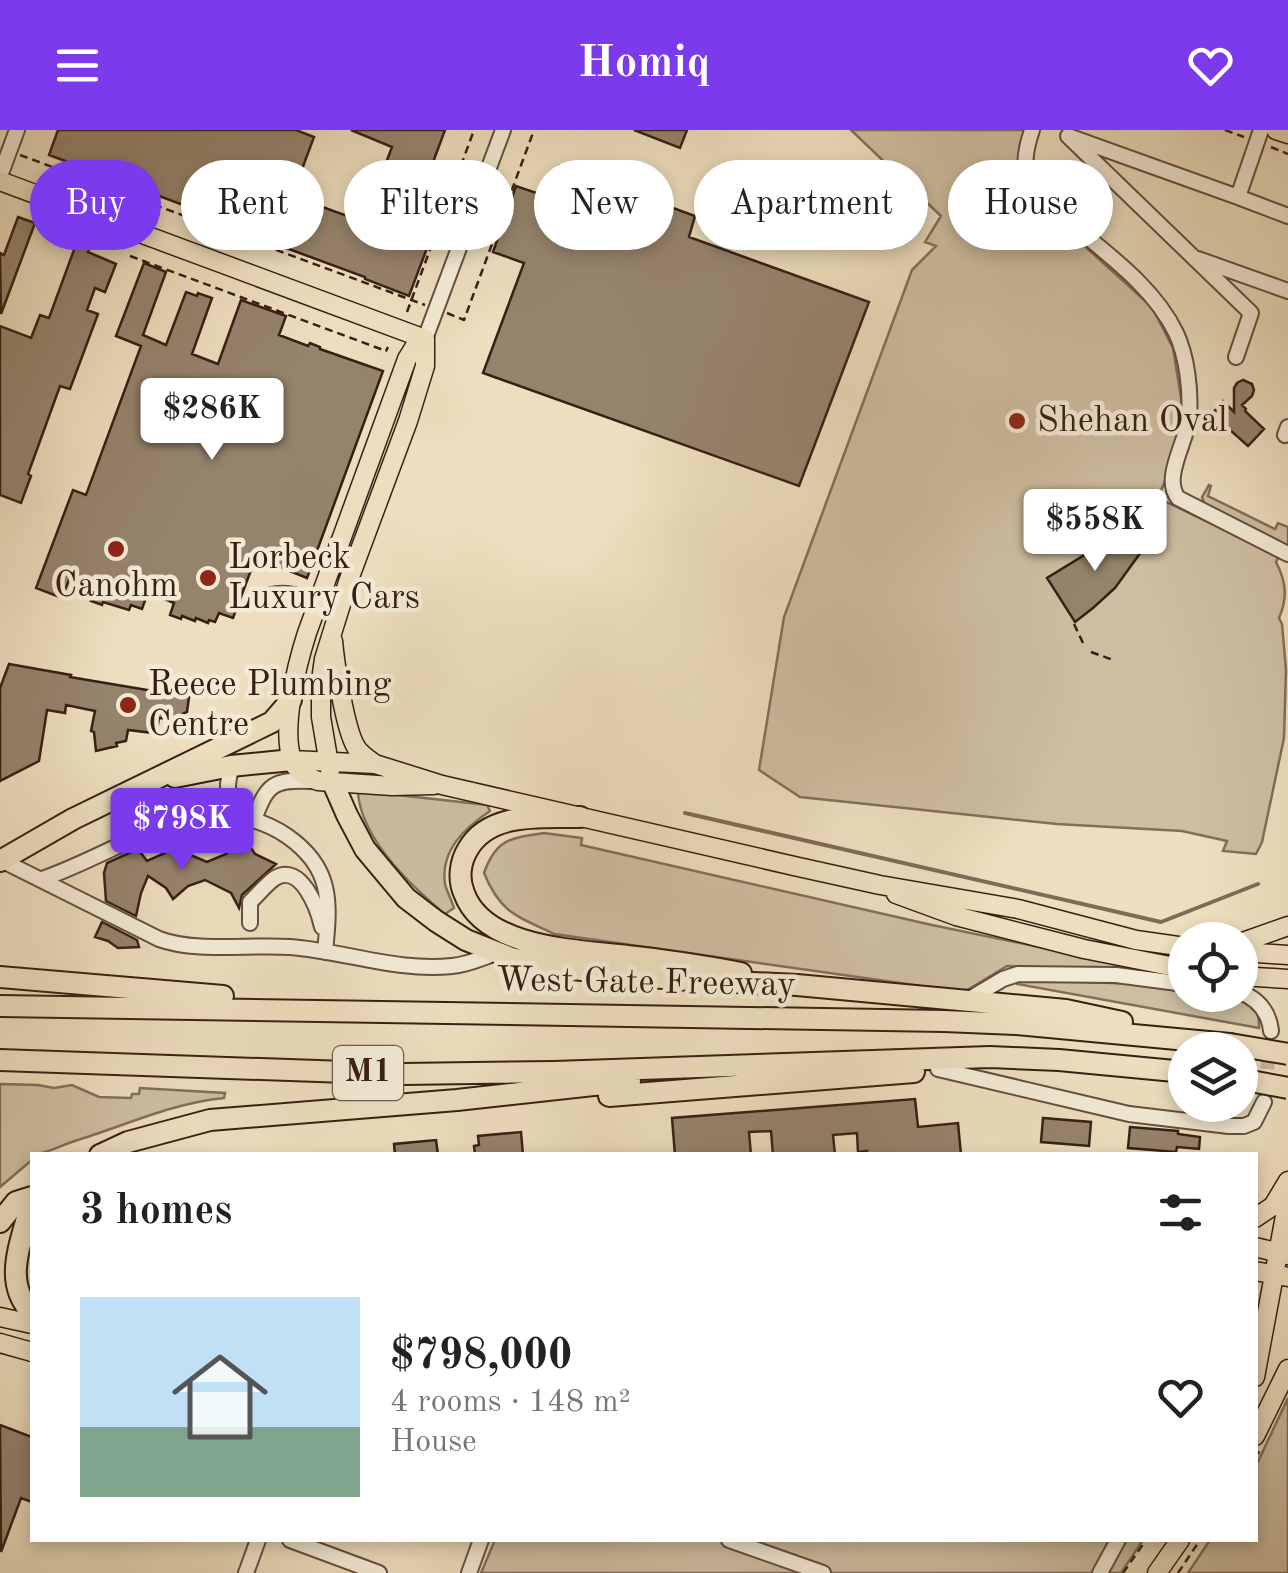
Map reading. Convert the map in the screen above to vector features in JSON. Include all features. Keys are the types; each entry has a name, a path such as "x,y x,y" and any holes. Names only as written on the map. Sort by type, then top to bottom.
{"highway":[{"path":"1,860 216,747 272,722 291,700"},
{"path":"131,792 176,777 230,766 292,760"},
{"path":"326,782 360,840 393,884 436,921 496,953 562,968 688,980 796,984 1066,1010 1171,1032"},
{"path":"580,817 503,822 472,842 464,857 461,882 470,906 486,924 562,949 712,967 796,984"},
{"name":"M1","path":"0,977 364,1010"},
{"name":"West Gate Freeway","path":"0,1006 944,1021 1168,1038"},
{"name":"West Gate Freeway","path":"1258,1049 1288,1054"},
{"path":"326,1112 347,1120 415,1116 603,1096 938,1069 957,1057"},
{"name":"M1","path":"0,1060 402,1074 957,1057 1059,1060 1168,1070"},
{"path":"106,1152 128,1142 210,1120 580,1088 736,1066"},
{"path":"1258,1082 1288,1088"},
{"path":"3,1214 16,1202 30,1198"},
{"path":"30,1207 14,1248 10,1273 16,1296 30,1311"}],"main road":[{"path":"1276,130 1288,134"},
{"path":"0,178 425,339"},
{"path":"425,339 407,359 317,604 291,700 289,746 300,772 326,782 442,785"},
{"path":"326,782 320,697 324,660 408,421 425,366 425,339"},
{"path":"332,632 354,743 375,764"},
{"path":"292,760 375,764 442,785 880,886 1018,909 1168,945"},
{"path":"880,886 956,916 1168,966"},
{"path":"1258,937 1288,926"},
{"path":"1258,954 1288,956"},
{"path":"1258,978 1288,979"},
{"path":"1264,978 1288,993"},
{"path":"1258,1216 1273,1206 1288,1181"},
{"path":"1258,1358 1283,1265 1288,1200"},
{"path":"1258,1249 1283,1265"},
{"path":"1258,1270 1283,1265"},
{"path":"0,1317 30,1324"},
{"path":"0,1343 30,1351"},
{"path":"1258,1430 1288,1368"},
{"path":"1157,1573 1179,1542"}],"street":[{"path":"0,178 17,130"},
{"path":"425,339 503,130"},
{"path":"1032,130 1025,174 1039,199 1157,301 1178,336 1190,412 1187,435 1172,478 1174,494 1288,554"},
{"path":"1027,156 1040,130"},
{"path":"1238,198 1261,130"},
{"path":"1236,357 1251,313 1068,136 1288,216"},
{"path":"1193,258 1288,291"},
{"path":"261,600 282,593 338,612"},
{"path":"229,815 230,766"},
{"path":"254,820 270,787 293,780 326,782"},
{"path":"42,879 173,823 202,816 229,815 254,820 280,831 318,867 328,898 325,952"},
{"path":"1,860 168,942 291,948 435,967 459,966 496,953"},
{"path":"250,923 250,902 284,875 309,892 322,926"},
{"path":"965,1001 1018,974 1116,975 1168,982"},
{"path":"1258,1003 1270,1022 1271,1032"},
{"path":"938,1069 1129,1114 1229,1126 1254,1122 1264,1102"},
{"path":"246,1573 257,1542"},
{"path":"295,1542 378,1573"},
{"path":"469,1573 480,1542"},
{"path":"735,1542 824,1573"},
{"path":"1100,1573 1117,1542"}],"path":[{"path":"407,312 474,130"},
{"path":"9,151 464,320 534,130"},
{"path":"130,256 386,351 388,347"},
{"path":"1074,624 1083,643"},
{"path":"1091,652 1113,660"},
{"path":"1124,1573 1145,1542"},
{"path":"1178,1573 1199,1542"}],"shaded area":[{"path":"851,130 1028,130 1021,160 948,160 948,250 1089,250 1152,307 1173,348 1182,404 1180,444 1158,498 1279,556 1276,562 1285,590 1279,618 1286,670 1284,738 1262,842 1256,854 1223,851 1227,841 1182,831 1057,824 800,797 759,770 784,617 912,270 936,246 928,243 928,237 941,216 928,204 928,160 882,160"},
{"path":"1209,485 1208,496 1275,529 1278,523 1288,527 1288,546 1205,505 1202,497"},
{"path":"358,793 487,805 490,811 463,833 446,861 445,884 454,908 445,914 390,861 361,811"},
{"path":"544,833 582,838 581,845 932,925 1121,964 1113,971 1007,966 964,992 554,934 504,906 484,873 494,853 506,842"},
{"path":"1017,984 1168,988 1168,1011"},
{"path":"1171,1012 1256,1012 1259,1028"},
{"path":"0,1084 54,1088 72,1085 99,1097 131,1098 132,1094 139,1094 140,1088 225,1093 224,1098 168,1110 49,1151 30,1152 30,1162 0,1187"},
{"path":"1288,1398 1288,1573 1188,1573 1209,1542 1258,1542 1258,1462"},
{"path":"494,1542 1142,1542 1121,1573 481,1573"}],"building":[{"path":"58,130 296,130 314,137 305,160 181,160 181,204 161,197 161,160 62,160 49,155"},
{"path":"351,130 445,130 434,160 387,160 392,147"},
{"path":"634,130 687,130 680,148"},
{"path":"516,186 534,192 534,250 674,250 674,208 694,216 689,237 694,239 694,250 725,250 869,302 799,486 483,373 524,263 493,252 514,250"},
{"path":"324,208 344,215 344,250 426,250 409,296 291,250 324,250"},
{"path":"18,217 30,221 30,236 1,314 0,253 4,255"},
{"path":"74,250 89,250 116,264 105,292 95,288 87,310 98,314 70,389 60,386 21,503 0,495 0,326 31,338 40,315 49,318"},
{"path":"144,263 166,272 143,335 166,345 186,292 197,296 198,293 212,298 192,354 218,364 241,300 286,316 279,335 383,371 307,578 256,557 233,618 219,613 215,622 182,616 181,619 170,615 174,603 148,592 142,609 131,605 129,610 103,602 102,605 91,601 97,584 71,575 62,598 36,588 73,490 86,495 141,346 116,336"},
{"path":"1243,380 1252,384 1254,390 1242,405 1264,429 1248,446 1212,414 1223,401 1234,412 1234,388"},
{"path":"1122,524 1135,536 1130,544 1141,552 1115,588 1075,622 1047,578 1104,543"},
{"path":"9,664 189,697 187,712 171,719 159,718 153,733 128,730 126,741 96,751 91,731 95,711 66,705 65,713 47,710 39,761 0,781 0,688"},
{"path":"243,836 255,854 276,864 242,895 239,908 231,893 205,880 188,886 173,899 166,888 148,876 136,916 106,901 107,863 138,849 147,861 165,853 176,841 188,854 207,862 226,854"},
{"path":"102,922 137,940 139,947 118,948 95,937"},
{"path":"915,1099 918,1127 958,1123 961,1152 858,1152 857,1133 833,1135 835,1152 773,1152 771,1131 749,1132 751,1152 675,1152 672,1118"},
{"path":"1043,1118 1091,1122 1089,1146 1041,1142"},
{"path":"1130,1127 1200,1137 1199,1149 1177,1147 1176,1152 1128,1148"},
{"path":"521,1132 523,1152 475,1152 478,1136"},
{"path":"436,1140 438,1152 395,1152 394,1144"},
{"path":"0,1425 30,1436 30,1501 21,1498 1,1552"}],"waterway":[{"path":"685,813 1161,922 1258,884"}],"tunnel":[{"path":"1265,1090 1270,1042"}],"place":[{"name":"Shehan Oval","path":"1017,421"},
{"name":"Canohm","path":"116,549"},
{"name":"Lorbeck Luxury Cars","path":"208,578"},
{"name":"Reece Plumbing Centre","path":"128,705"}]}
